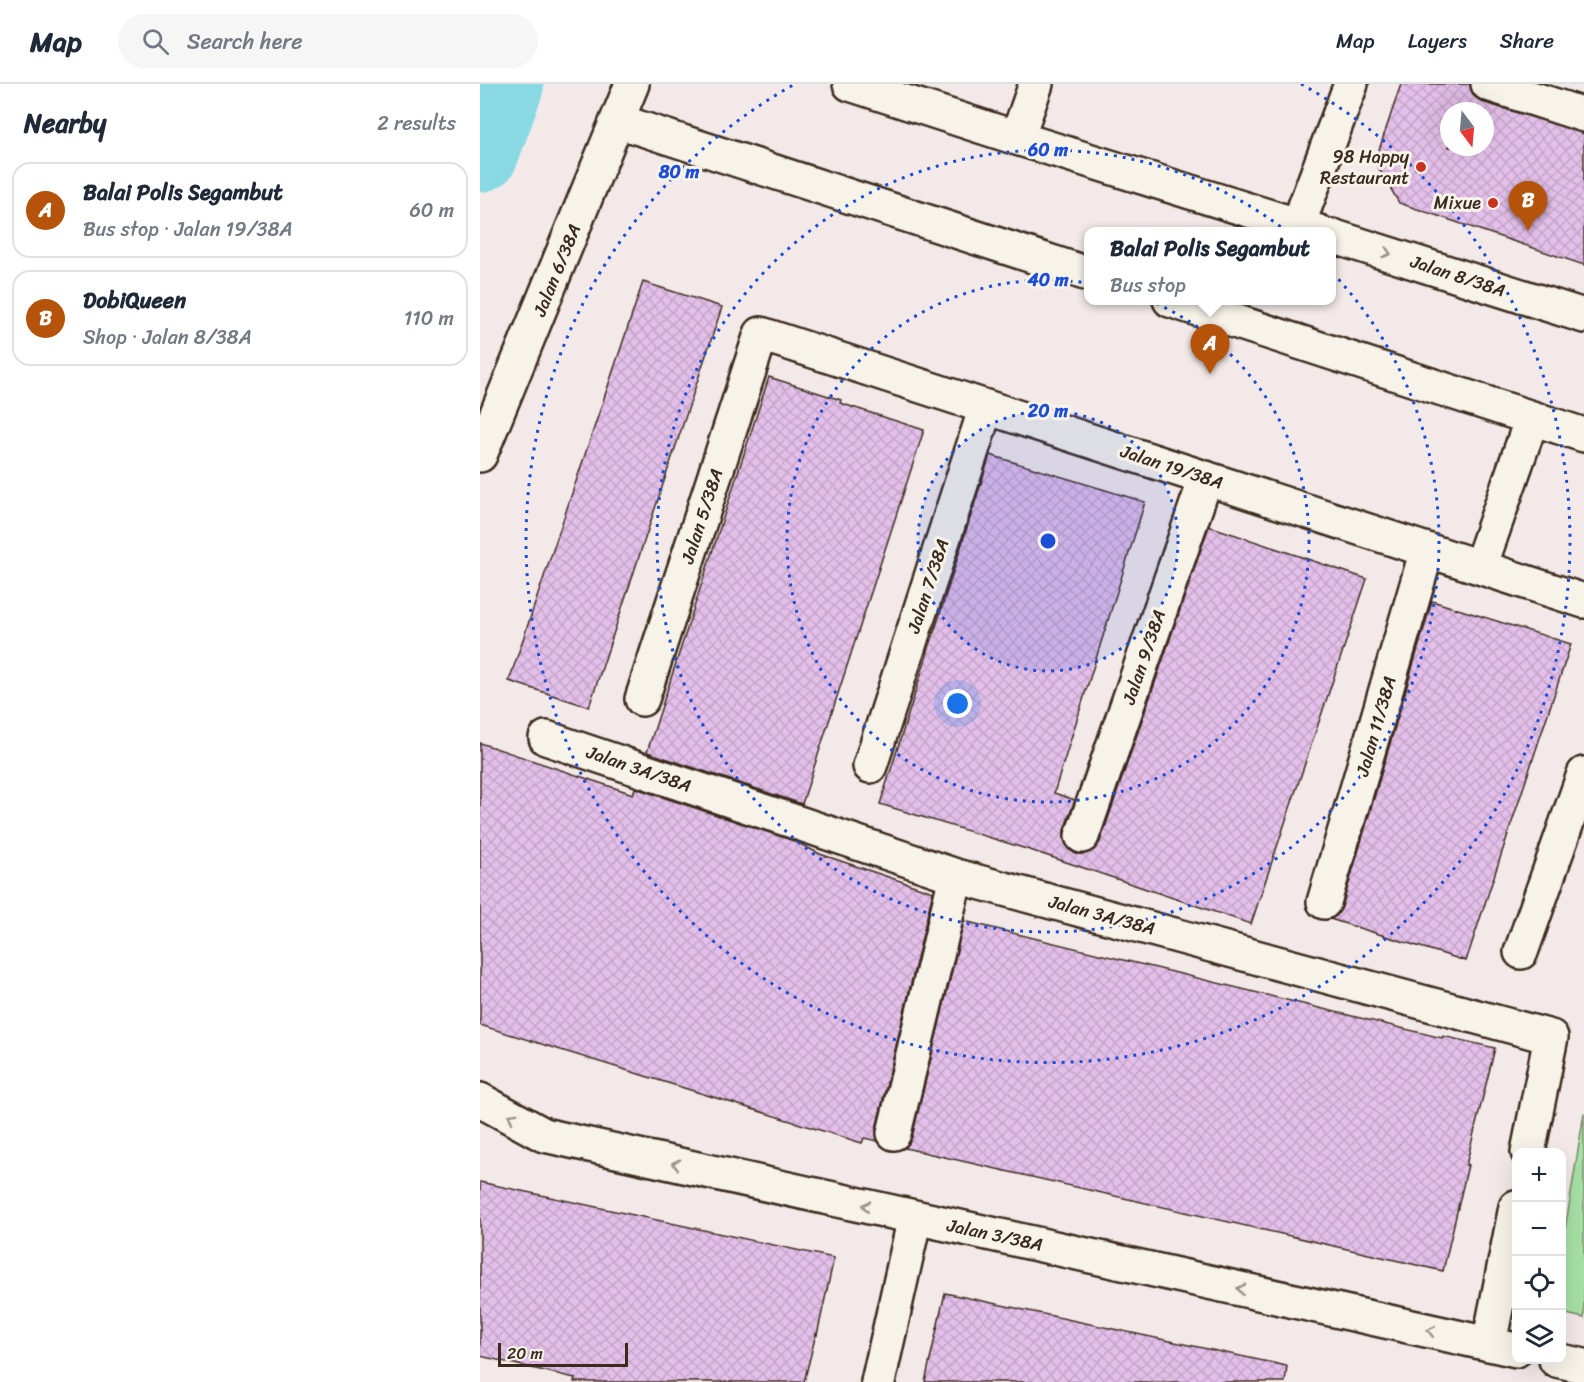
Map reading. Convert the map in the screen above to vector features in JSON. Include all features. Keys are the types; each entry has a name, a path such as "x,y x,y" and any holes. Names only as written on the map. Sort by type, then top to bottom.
{"street":[{"name":"Jalan 6/38A","path":"480,455 632,84"},
{"path":"850,84 1306,227"},
{"path":"1017,138 1036,84"},
{"path":"1309,227 1351,84"},
{"path":"1488,84 1584,115"},
{"path":"618,120 1084,272"},
{"name":"Jalan 8/38A","path":"1336,237 1584,316"},
{"path":"1185,305 1584,435"},
{"name":"Jalan 19/38A","path":"761,334 1584,601"},
{"name":"Jalan 5/38A","path":"642,699 761,334"},
{"name":"Jalan 7/38A","path":"870,766 986,406"},
{"path":"1480,567 1532,418"},
{"name":"Jalan 9/38A","path":"1082,836 1206,478"},
{"name":"Jalan 11/38A","path":"1324,902 1428,550"},
{"name":"Jalan 3A/38A","path":"546,738 956,876 1551,1036 1529,1148"},
{"path":"1521,952 1584,774"},
{"path":"894,1133 956,876"},
{"name":"Jalan 3/38A","path":"480,1100 544,1135 1503,1347"},
{"path":"878,1382 915,1217"},
{"path":"1503,1347 1512,1250"},
{"path":"1566,1362 1584,1366"}],"green space":[{"path":"1584,1113 1584,1318 1566,1314 1566,1224"}],"building":[{"path":"1401,84 1470,84 1474,96 1482,102 1440,102 1440,156 1494,156 1494,106 1584,133 1584,265 1399,203 1375,162"},
{"path":"643,282 722,307 589,707 509,681"},
{"path":"769,377 924,430 802,804 647,752"},
{"path":"990,455 1145,502 1054,793 1075,800 1064,830 1064,839 1068,849 1076,854 1085,854 1094,850 1100,842 1209,526 1367,579 1251,924 1033,851 880,804"},
{"path":"1432,601 1571,644 1466,961 1330,919 1337,915 1342,907"},
{"path":"480,743 633,794 635,788 794,841 820,854 933,892 876,1129 878,1141 864,1138 862,1143 480,1025"},
{"path":"964,921 1442,1038 1443,1036 1495,1048 1443,1271 905,1148 912,1137"},
{"path":"480,1182 834,1258 804,1382 574,1382 575,1378 480,1356"},
{"path":"945,1293 1287,1366 1285,1382 925,1382"}],"waterway":[{"path":"480,153 505,84"}],"place":[{"name":"98 Happy Restaurant","path":"1421,167"},
{"name":"Mixue","path":"1493,203"},
{"name":"DobiQueen","path":"1528,231"},
{"name":"Balai Polis Segambut","path":"1210,374"}]}
